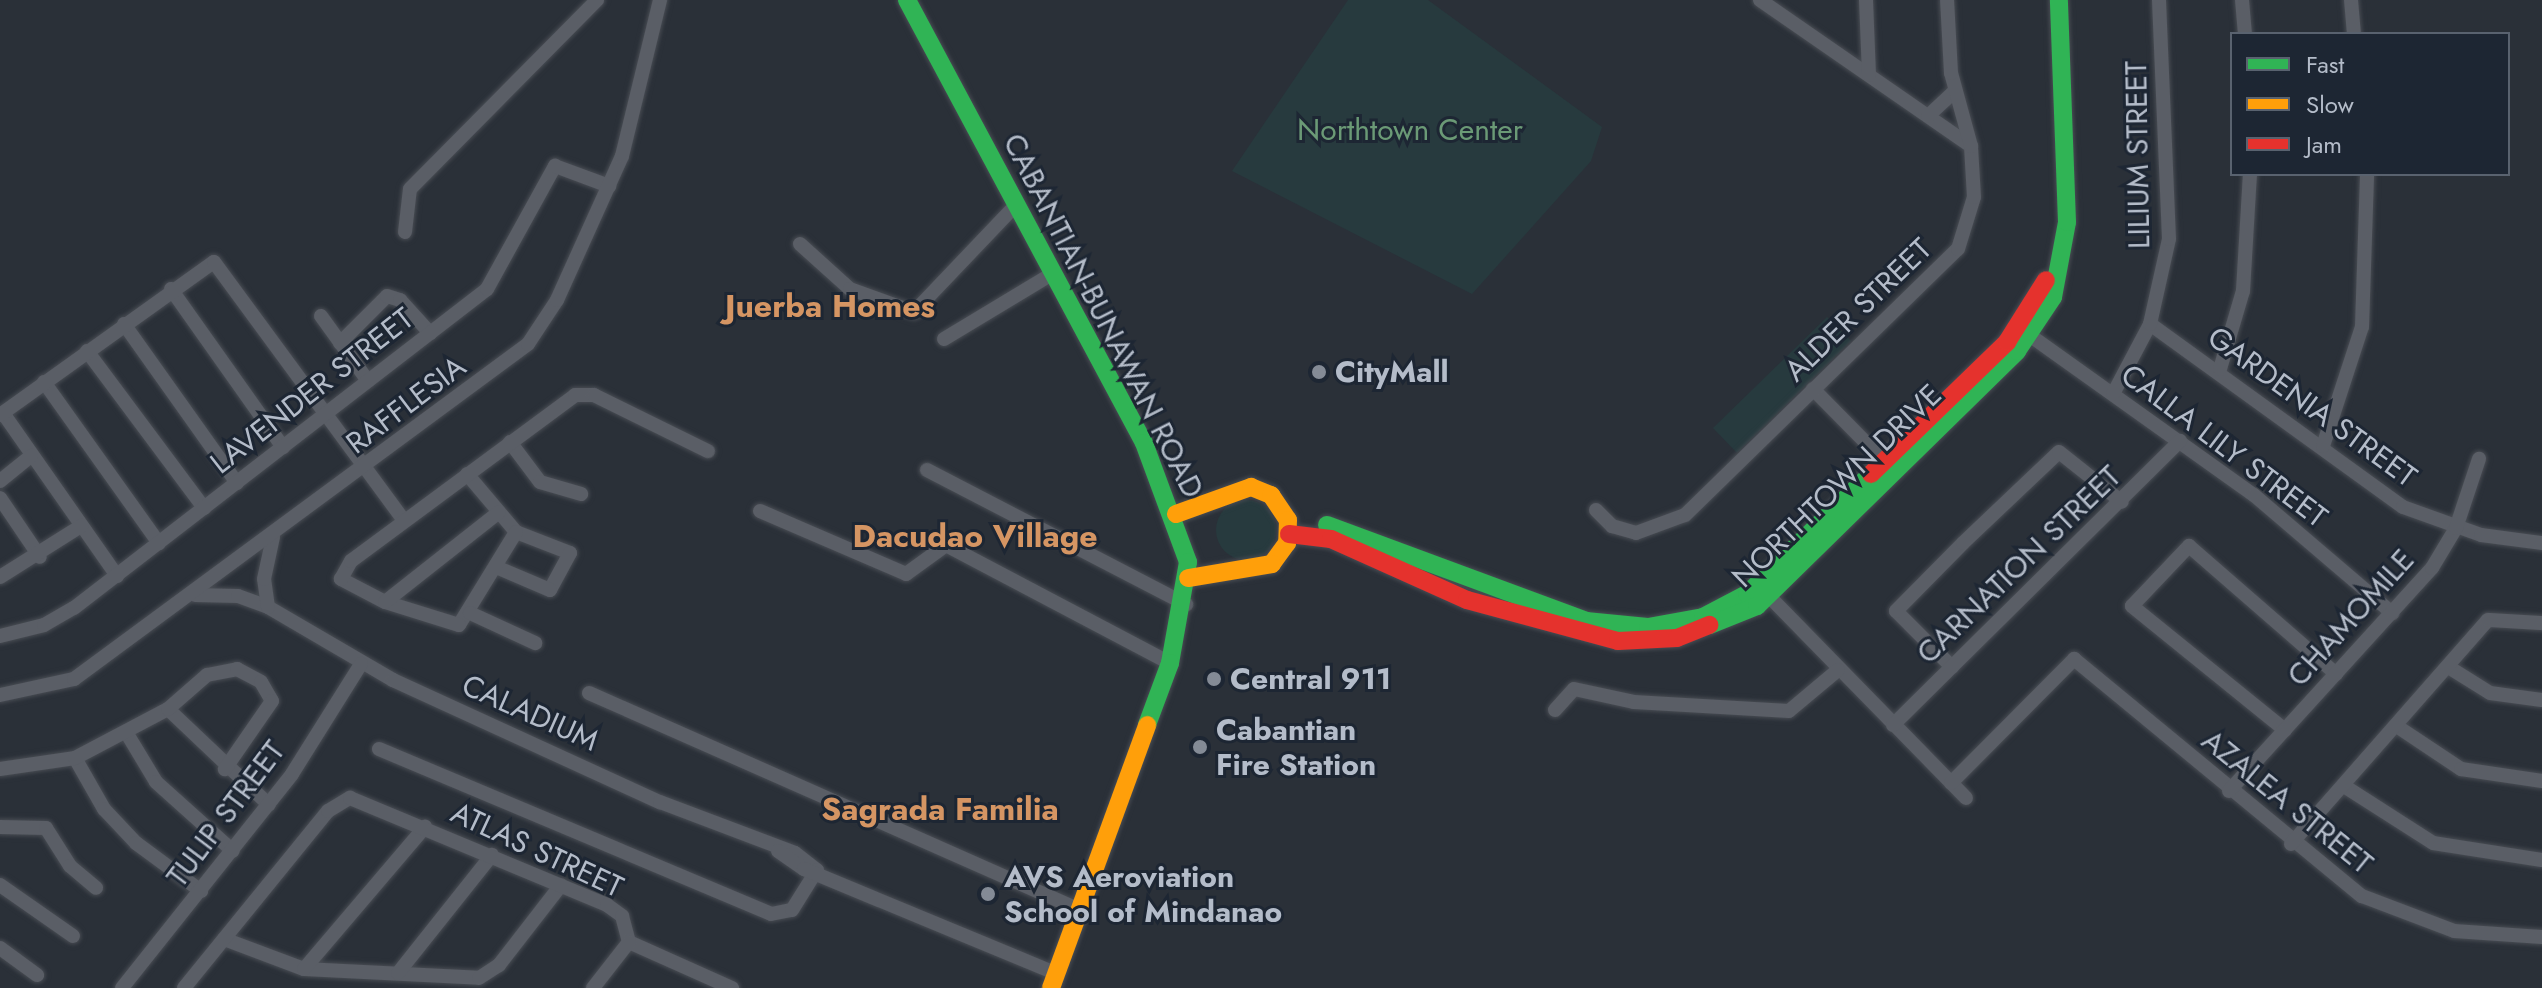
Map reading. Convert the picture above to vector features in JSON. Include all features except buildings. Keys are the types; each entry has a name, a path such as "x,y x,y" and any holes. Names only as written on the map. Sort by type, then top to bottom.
{"street":[{"path":"405,232 410,189 597,0"},
{"name":"RAFFLESIA","path":"0,695 74,679 195,595 528,344 548,318 629,135 660,0"},
{"name":"CABANTIAN-BUNAWAN ROAD","path":"907,0 1176,514 1188,578 1186,604 1170,663 1054,981"},
{"path":"1760,0 1971,146"},
{"path":"1788,0 1789,20"},
{"path":"1866,0 1869,75"},
{"name":"ALDER STREET","path":"1596,510 1621,531 1668,527 1958,249 1972,217 1971,146 1954,92 1947,0"},
{"name":"NORTHTOWN DRIVE","path":"2025,332 2042,291 2054,247 2046,0"},
{"name":"NORTHTOWN DRIVE","path":"1288,527 1333,533 1586,621 1620,627 1703,617 1762,589 2025,332 2053,297 2067,249 2059,0"},
{"name":"LILIUM STREET","path":"2113,394 2150,324 2170,217 2159,0"},
{"path":"2242,0 2245,32"},
{"path":"2351,0 2354,32"},
{"path":"1928,116 1954,92"},
{"name":"LAVENDER STREET","path":"0,636 44,625 117,576 495,279 551,169 570,167 609,186"},
{"path":"2220,369 2243,291 2250,176"},
{"path":"2323,446 2362,327 2367,176"},
{"path":"800,244 850,289 914,312 1015,206"},
{"path":"117,576 2,414 209,262 219,264 404,521"},
{"path":"944,339 1050,275"},
{"path":"171,289 283,447"},
{"path":"340,343 387,296 400,300 430,333"},
{"path":"321,316 368,381"},
{"path":"124,324 237,483"},
{"name":"GARDENIA STREET","path":"2150,324 2220,369 2393,500 2456,528 2542,543"},
{"name":"CALLA LILY STREET","path":"2025,332 2180,441 2392,613"},
{"path":"87,351 204,508"},
{"path":"44,382 159,543"},
{"path":"1813,389 1889,466"},
{"path":"516,532 470,613 459,625 445,625 344,584 342,573 404,521 569,399 588,394 708,451"},
{"name":"CARNATION STREET","path":"1893,725 2122,502 2180,441"},
{"path":"510,442 540,482 581,494"},
{"path":"1952,667 1896,611 1963,543 2059,452 2122,502"},
{"path":"0,481 31,456"},
{"name":"CHAMOMILE","path":"2229,791 2392,613 2456,528 2479,459"},
{"path":"927,470 1186,604"},
{"path":"467,474 516,532 568,549 557,586 547,590 496,567"},
{"path":"1176,514 1251,487 1271,495 1288,527 1283,551 1264,569 1188,578"},
{"path":"0,498 40,557"},
{"path":"760,511 906,574 946,545 1170,663"},
{"path":"385,602 499,512"},
{"path":"0,577 40,557 81,526"},
{"path":"268,607 264,579 273,537"},
{"path":"2285,730 2132,606 2189,546 2336,674"},
{"path":"1762,589 1966,798"},
{"name":"CALADIUM","path":"195,595 238,596 268,607 361,664 778,851 805,857 817,870 1054,981"},
{"path":"470,613 535,643"},
{"path":"2291,844 2450,668 2488,620 2542,623"},
{"name":"AZALEA STREET","path":"1951,783 2074,659 2291,844 2391,911 2454,931 2542,937"},
{"name":"TULIP STREET","path":"122,988 269,805 361,664"},
{"path":"2450,668 2490,693 2542,700"},
{"path":"0,769 75,758 168,709 219,670 249,674 269,689 270,710 225,769"},
{"path":"1555,710 1574,689 1620,701 1789,711 1838,670"},
{"path":"589,693 1080,910"},
{"path":"168,709 225,769 269,805"},
{"path":"2398,727 2461,769 2542,781"},
{"path":"126,732 156,782 233,851"},
{"path":"379,749 771,914 792,910 817,870"},
{"path":"75,758 125,832 201,891"},
{"path":"2344,786 2433,843 2542,860"},
{"name":"ATLAS STREET","path":"224,939 345,799 425,827 615,909 629,942 732,988"},
{"path":"0,827 42,826 70,866 96,888"},
{"path":"304,969 425,827"},
{"path":"398,973 492,855"},
{"path":"0,885 73,936"},
{"path":"184,988 224,939 304,969 486,976 561,885"},
{"path":"593,988 629,942"},
{"path":"0,948 37,975"}],"green space":[{"name":"Northtown Center","path":"1348,0 1428,0 1602,127 1591,161 1472,294 1232,171"},
{"path":"1827,317 1851,341 1737,453 1713,428"},
{"path":"1246,500 1257,502 1267,509 1274,519 1274,541 1267,551 1257,558 1246,560 1235,558 1225,551 1218,541 1216,530 1218,519 1225,509 1235,502"}],"traffic: fast":[{"path":"907,0 1144,443 1188,562 1170,663 1147,725"},
{"path":"1710,625 1757,606 2017,351 2053,297 2067,222 2059,0"},
{"path":"1327,525 1586,621 1648,627 1703,617 1747,594 1871,474"}],"traffic: slow":[{"path":"1176,514 1251,487 1271,495 1288,520 1287,543 1272,564 1188,578"},
{"path":"1051,988 1147,725"}],"traffic: jam":[{"path":"1871,474 2007,342 2046,280"},
{"path":"1289,534 1331,539 1467,600 1618,641 1677,638 1710,625"}],"place":[{"name":"CityMall","path":"1319,372"},
{"name":"Central 911","path":"1214,679"},
{"name":"Cabantian Fire Station","path":"1200,747"},
{"name":"AVS Aeroviation School of Mindanao","path":"988,894"}],"district":[{"name":"Juerba Homes","path":"830,306"},
{"name":"Dacudao Village","path":"975,536"},
{"name":"Sagrada Familia","path":"940,809"}]}
